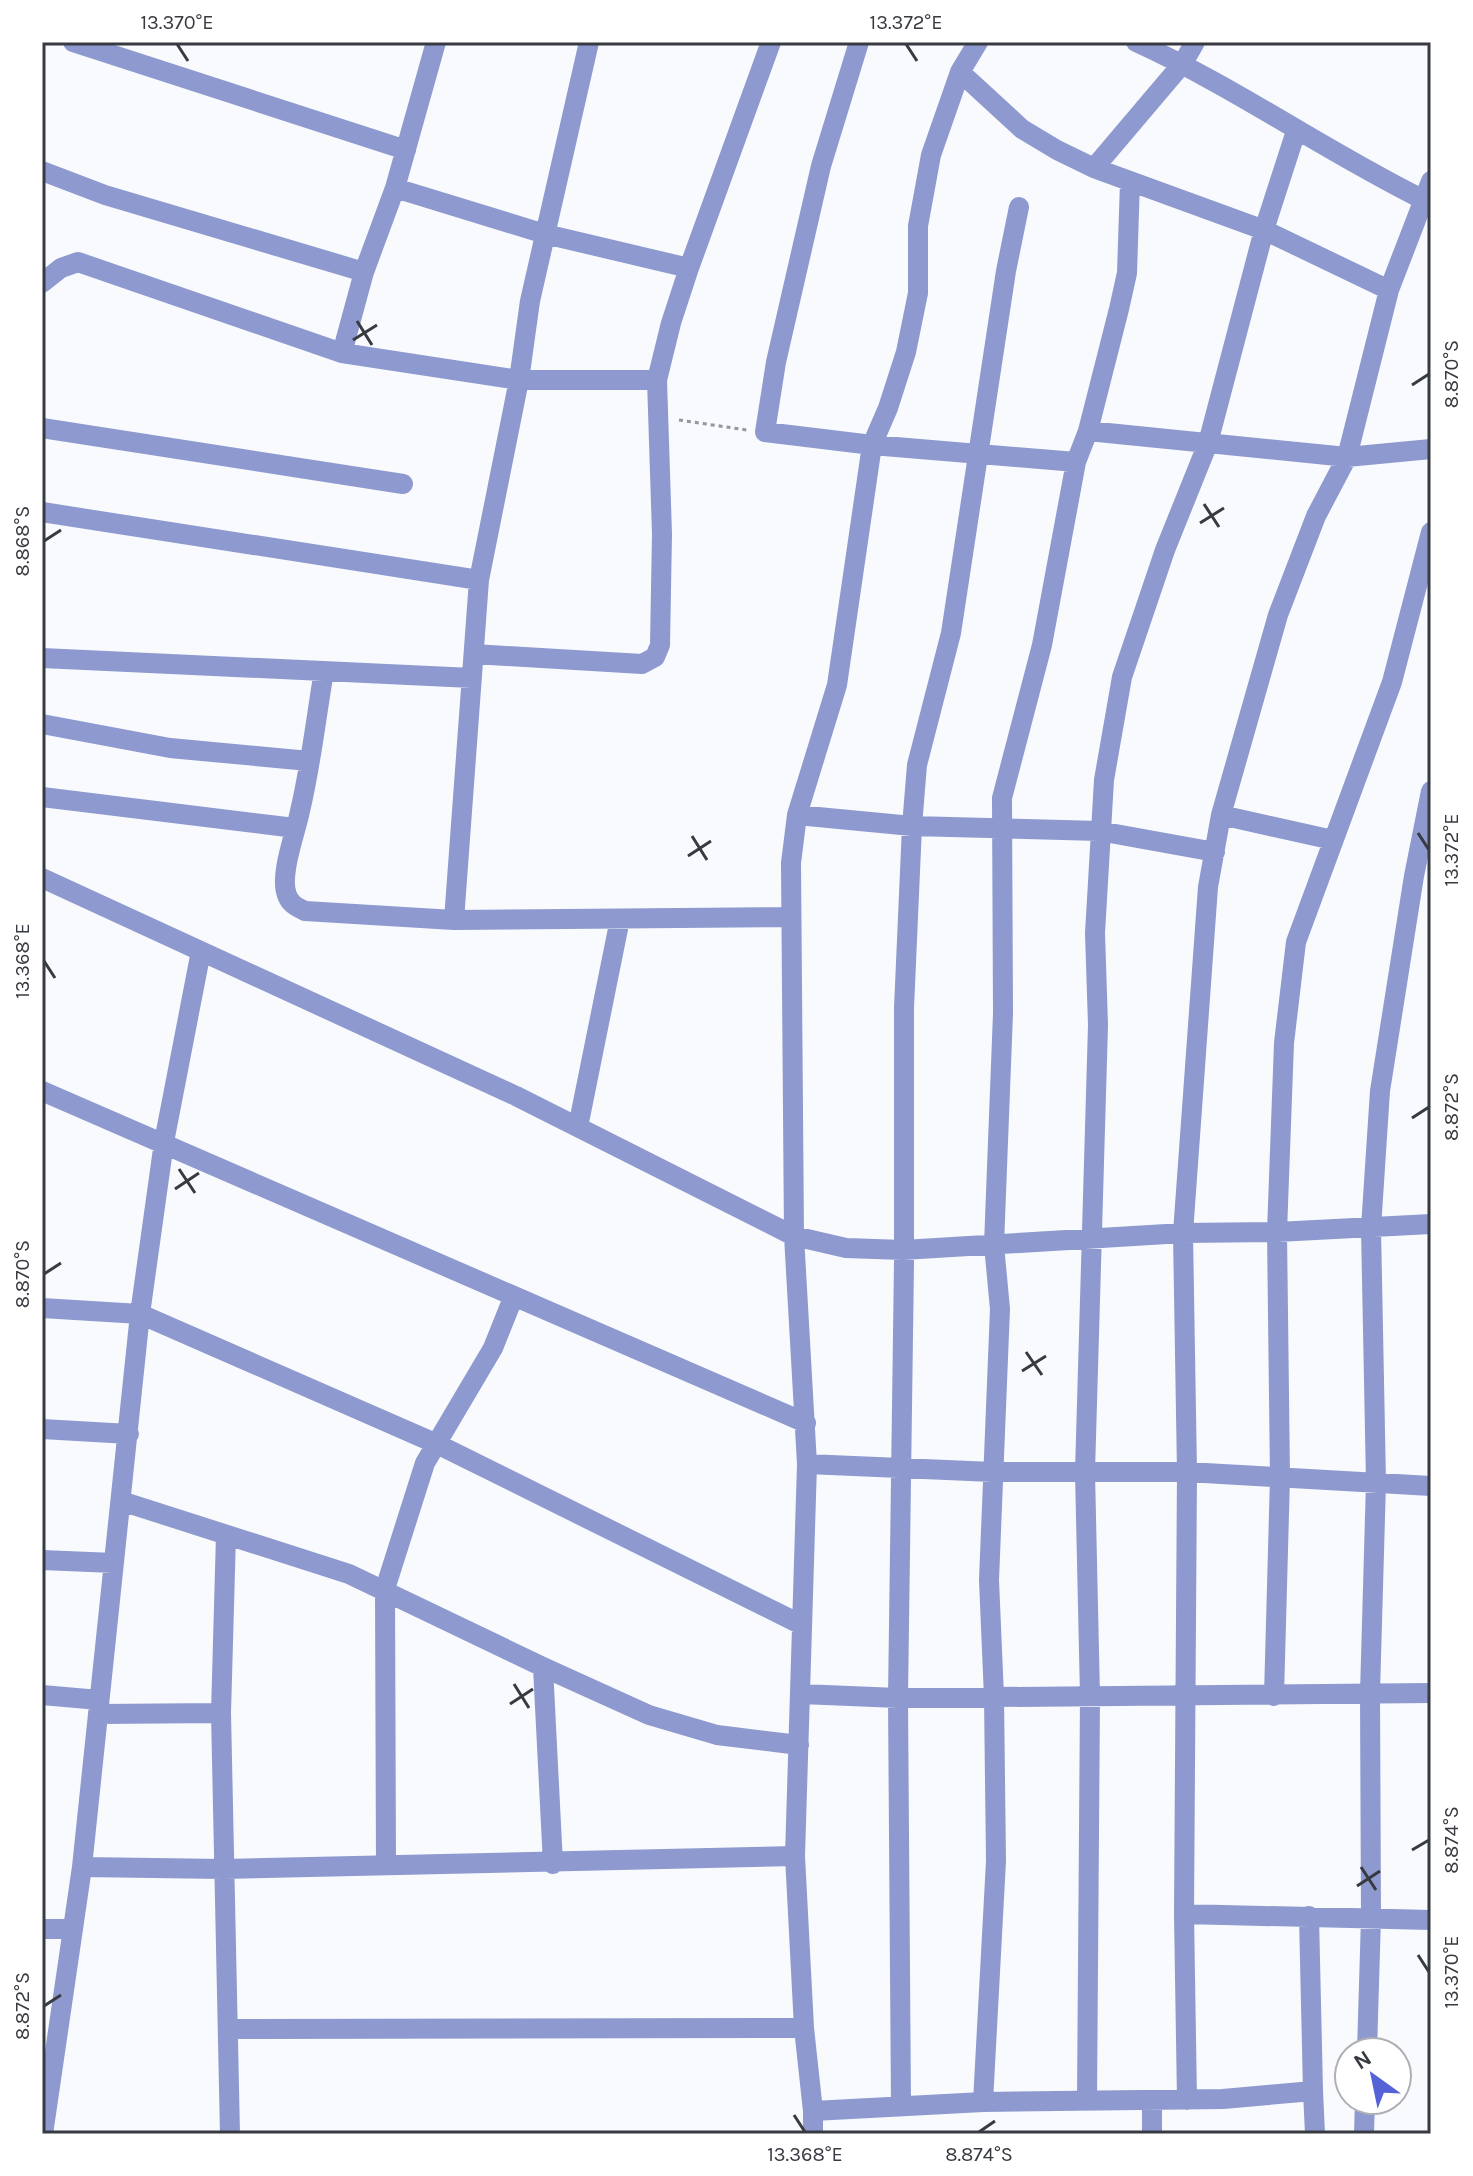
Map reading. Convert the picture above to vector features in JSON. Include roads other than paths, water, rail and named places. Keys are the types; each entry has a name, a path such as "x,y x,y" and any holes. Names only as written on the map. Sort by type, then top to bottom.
{"street":[{"path":"73,42 406,150"},
{"path":"342,353 364,272 395,188 436,42"},
{"path":"454,920 479,580 519,380 530,301 589,42"},
{"path":"474,654 642,664 655,657 660,645 662,534 657,380 689,268 771,42"},
{"path":"859,42 821,166 776,362 765,432 872,445 1076,462"},
{"path":"813,2134 795,1856 807,1464 794,1236 791,863 797,815 837,685 872,445 906,352 918,293 918,226 931,155 960,72 978,42"},
{"path":"1136,42 1183,63 1425,205 1389,290 1347,457 1316,516 1278,615 1221,815 1208,887 1183,1233 1187,1472 1184,1914 1187,2100"},
{"path":"1094,168 1183,63 1195,42"},
{"path":"960,72 1022,129 1094,168 1264,230 1389,290"},
{"path":"1087,2101 1090,1696 1085,1472 1098,1025 1095,933 1104,780 1122,677 1165,550 1208,443 1264,230 1296,131"},
{"path":"42,171 105,195 364,272"},
{"path":"983,2102 996,1861 989,1580 1000,1309 994,1245 1003,1013 1002,798 1042,645 1076,462 1088,431 1127,273 1130,182"},
{"path":"395,188 545,234 689,268"},
{"path":"901,2107 898,1698 904,1008 912,826 917,765 951,633 1006,271 1019,207"},
{"path":"42,283 61,268 78,262 342,353 519,380 657,380"},
{"path":"42,428 403,484"},
{"path":"1088,431 1347,457 1431,449"},
{"path":"42,512 479,580"},
{"path":"1274,1696 1280,1477 1277,1232 1284,1043 1296,942 1392,682 1431,532"},
{"path":"42,658 472,678"},
{"path":"324,671 289,852 286,893 293,905 305,911 454,920 791,917"},
{"path":"42,724 170,748 309,761"},
{"path":"1367,2036 1371,1917 1370,1693 1376,1482 1371,1228 1380,1091 1414,876 1431,791"},
{"path":"42,797 295,828"},
{"path":"797,815 912,826 1099,831 1215,852"},
{"path":"1221,815 1333,840"},
{"path":"42,878 578,1127 794,1236 846,1248 903,1250 1183,1233 1277,1232 1431,1224"},
{"path":"578,1127 620,919"},
{"path":"43,2134 49,2046 82,1867 140,1314 164,1142 201,951"},
{"path":"42,1091 806,1423"},
{"path":"386,1866 385,1589 425,1463 493,1348 513,1298"},
{"path":"42,1308 140,1314 437,1444 802,1625"},
{"path":"42,1429 129,1434"},
{"path":"807,1464 993,1472 1187,1472 1431,1486"},
{"path":"121,1501 349,1574 649,1715 717,1735 799,1745"},
{"path":"226,1535 221,1713 230,2134"},
{"path":"42,1560 114,1563"},
{"path":"543,1667 553,1864"},
{"path":"801,1694 898,1698 1431,1693"},
{"path":"42,1695 98,1707 221,1713"},
{"path":"82,1867 224,1869 553,1864 795,1856"},
{"path":"1184,1914 1431,1920"},
{"path":"1309,1916 1315,2134"},
{"path":"42,1929 72,1929"},
{"path":"228,2029 804,2028"},
{"path":"813,2111 983,2102 1187,2100 1313,2091"},
{"path":"1152,2101 1152,2134"}]}
